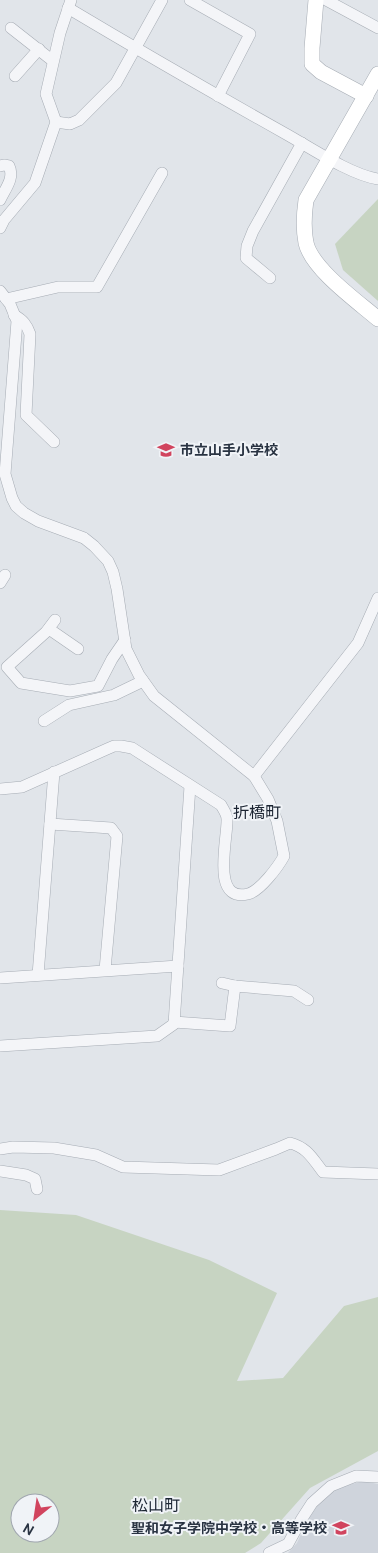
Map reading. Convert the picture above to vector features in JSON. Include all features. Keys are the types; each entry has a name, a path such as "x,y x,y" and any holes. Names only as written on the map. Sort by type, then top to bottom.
{"street":[{"path":"56,122 70,124 79,120 116,83 162,0"},
{"path":"190,0 250,34 218,96"},
{"path":"316,0 312,64 321,72 366,96"},
{"path":"326,0 378,28"},
{"path":"1,226 35,183 56,122 46,94 60,33 70,4 136,48 218,96 331,159 366,177 378,179"},
{"path":"11,28 53,61"},
{"path":"15,76 39,49"},
{"path":"378,74 306,200 303,219 306,244 315,262 378,320"},
{"path":"270,278 246,258 247,246 253,231 302,143"},
{"path":"0,166 4,164 9,166 12,172 11,179 0,200"},
{"path":"0,789 22,787 114,746 132,748 221,805 227,817 224,878 228,888 237,895 248,894 258,889 279,866 284,856 277,821 268,799 254,776 154,696 139,675 126,649 117,589 108,561 84,538 24,513 16,506 12,498 5,474 17,321 3,295 58,287 97,287 162,173"},
{"path":"14,315 27,325 30,334 26,415 54,442"},
{"path":"254,776 358,643 378,598"},
{"path":"78,648 52,624 3,669 21,683 70,692 98,686 112,658 125,640"},
{"path":"44,721 69,705 114,695 144,681"},
{"path":"38,975 54,772"},
{"path":"0,1046 157,1036 174,1024 190,786"},
{"path":"50,824 111,828 118,836 105,970"},
{"path":"0,978 178,966"},
{"path":"222,983 235,986 294,991 308,1000"},
{"path":"174,1022 230,1026 235,986"},
{"path":"0,1149 13,1147 54,1148 96,1155 123,1167 219,1170 276,1150 290,1143 300,1146 309,1152 323,1172 378,1174"},
{"path":"0,1171 26,1175 35,1179 37,1189"},
{"path":"268,1553 288,1544 312,1503 330,1486 356,1476 378,1477"}],"shaded area":[{"name":"聖和女子学院中学校・高等学校","path":"363,1481 378,1484 378,1553 288,1553 297,1543 311,1512 334,1489"}],"green space":[{"path":"378,199 378,301 343,270 335,244"},
{"path":"0,1210 76,1215 209,1260 277,1293 237,1381 283,1378 344,1306 378,1297 378,1451 310,1488 261,1543 245,1553 0,1553"}],"place":[{"name":"市立山手小学校","path":"166,450"},
{"name":"聖和女子学院中学校・高等学校","path":"341,1528"}],"district":[{"name":"折橋町","path":"257,812"},
{"name":"松山町","path":"156,1505"}]}
